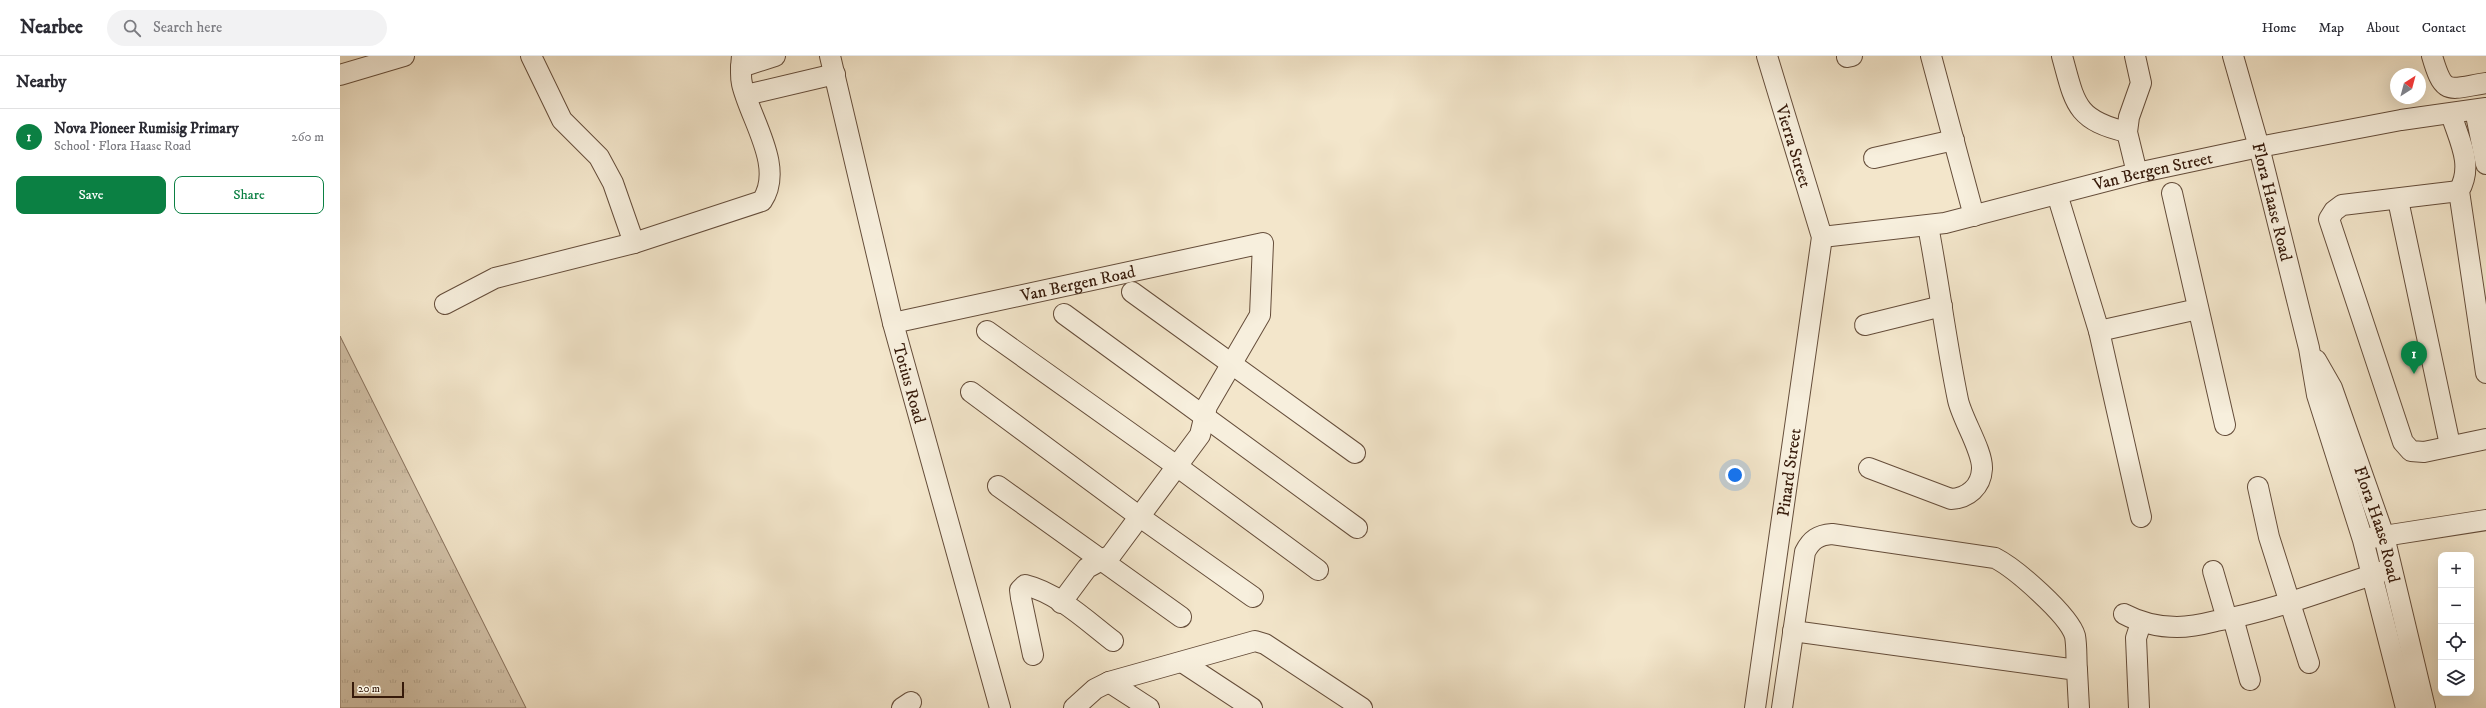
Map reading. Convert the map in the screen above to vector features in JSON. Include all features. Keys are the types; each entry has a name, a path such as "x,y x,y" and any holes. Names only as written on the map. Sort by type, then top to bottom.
{"street":[{"path":"340,75 404,56"},
{"path":"531,56 562,120 599,157 613,183 634,243"},
{"path":"446,304 495,278 634,243 762,202 771,183 764,142 741,83 741,61 775,56"},
{"name":"Vierra Street","path":"1767,56 1822,237"},
{"path":"1932,56 1974,216"},
{"path":"2062,56 2074,97 2085,116 2104,127 2127,132"},
{"path":"2135,56 2141,83 2129,117 2127,132 2137,173"},
{"name":"Flora Haase Road","path":"2233,56 2259,147 2309,348 2317,394 2363,540 2406,708"},
{"path":"2432,56 2439,80 2445,86 2452,88 2486,82"},
{"path":"746,95 832,65"},
{"name":"Totius Road","path":"832,65 893,323 1000,708"},
{"path":"2480,109 2486,164"},
{"name":"Van Bergen Street","path":"1822,237 1928,226 1974,216 2137,173 2259,147 2401,120 2480,109"},
{"path":"2451,114 2466,163 2467,176 2459,191 2486,373"},
{"path":"1874,158 1954,140"},
{"path":"2459,191 2398,200 2342,205 2334,211 2329,219 2403,442 2411,451 2424,452 2450,445 2486,439"},
{"path":"2172,193 2225,425"},
{"path":"2057,194 2099,331 2141,517"},
{"path":"2398,200 2450,445"},
{"path":"1869,468 1951,499 1962,498 1969,494 1981,478 1982,467 1979,455 1958,401 1928,226"},
{"name":"Pinard Street","path":"1755,708 1822,237"},
{"name":"Van Bergen Road","path":"893,323 1263,243 1260,315 1231,366"},
{"path":"1132,292 1231,366 1354,453"},
{"path":"1865,325 1942,306"},
{"path":"2099,331 2198,309"},
{"path":"1064,314 1357,528"},
{"path":"987,331 1178,467 1318,570"},
{"name":"Flora Haase Road","path":"2309,348 2332,388 2384,536 2425,708"},
{"path":"1061,603 1087,568 1103,561 1111,555 1178,467 1200,435 1204,415 1231,366"},
{"path":"971,392 1140,517 1253,597"},
{"path":"998,486 1181,617"},
{"path":"2258,487 2269,537 2309,663"},
{"path":"2363,540 2486,520"},
{"path":"1782,708 1805,552 1815,538 1822,534 1832,534 1995,558 2008,564 2054,607 2071,628 2075,636 2079,708"},
{"path":"2124,614 2141,623 2178,627 2230,619 2393,569"},
{"path":"2212,571 2250,680"},
{"path":"1033,655 1020,590 1025,585 1036,588 1061,603 1114,641"},
{"path":"2139,708 2136,638 2141,623"},
{"path":"1793,631 2077,670"},
{"path":"1074,708 1095,689 1109,682 1255,641 1265,644 1362,708"},
{"path":"1182,662 1252,708"},
{"path":"1109,682 1149,708"}],"green space":[{"path":"340,336 526,708 340,708"}],"place":[{"name":"Nova Pioneer Rumisig Primary","path":"2414,374"}]}
